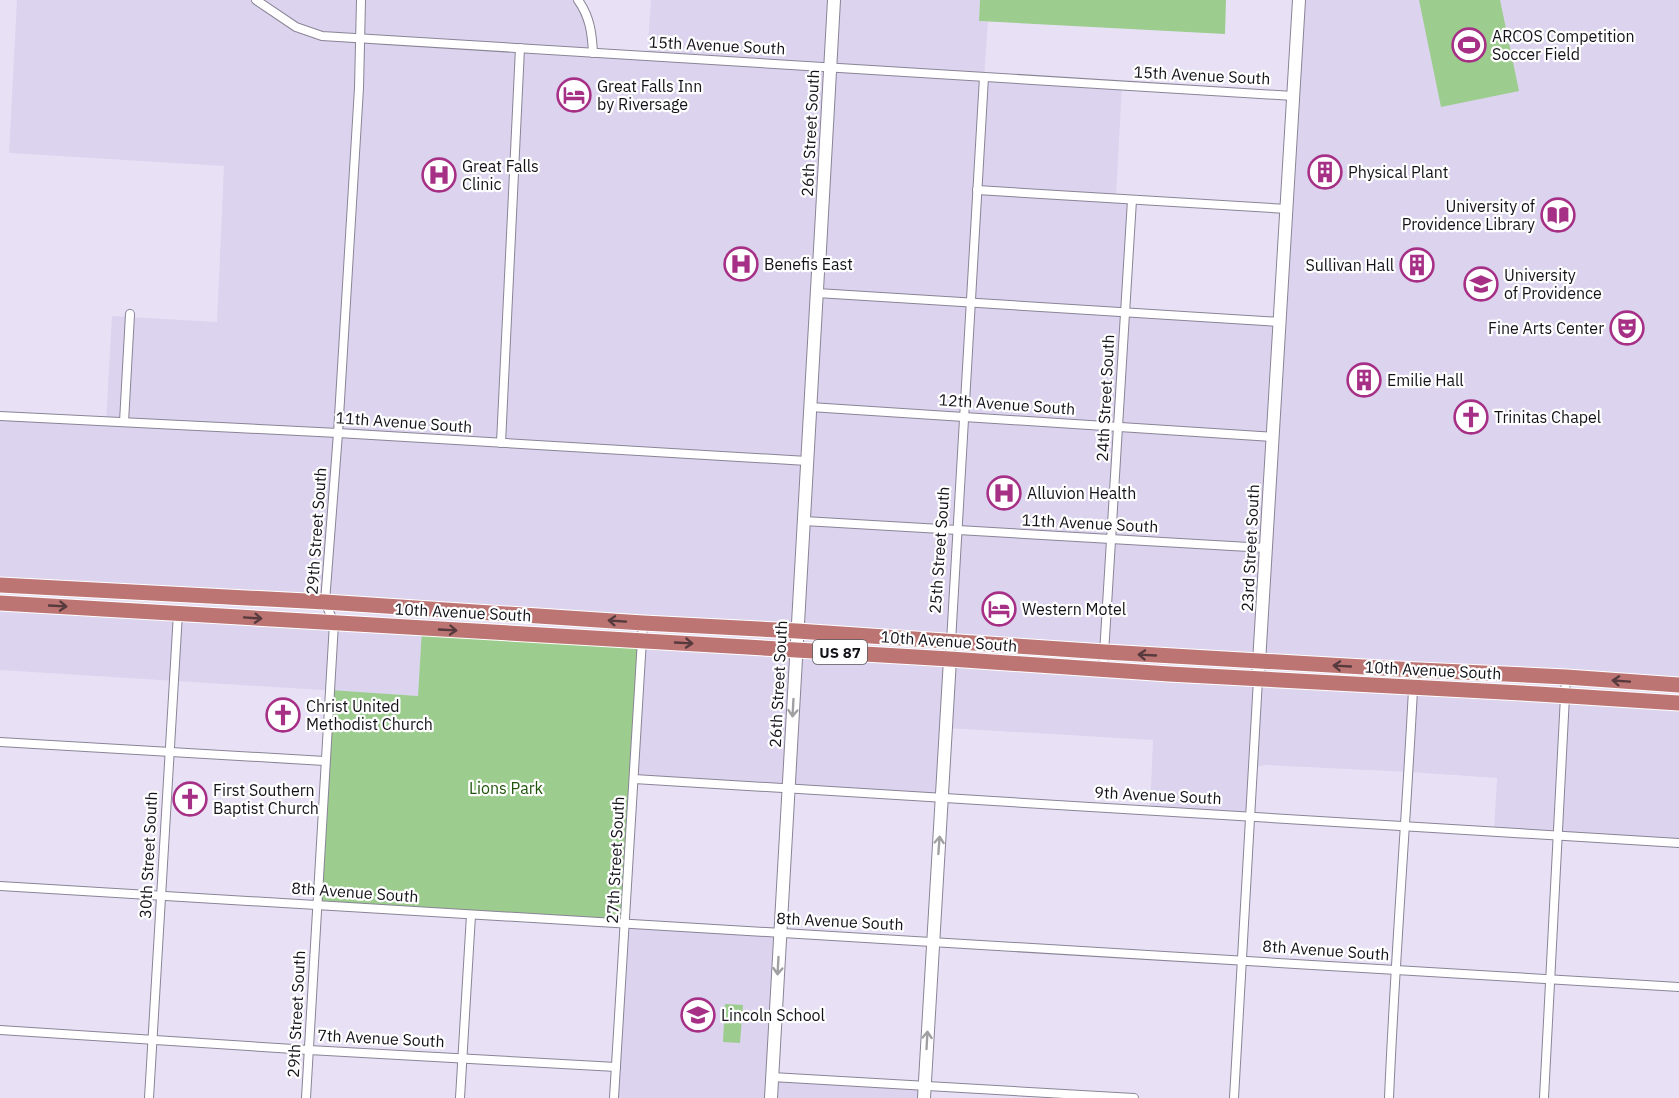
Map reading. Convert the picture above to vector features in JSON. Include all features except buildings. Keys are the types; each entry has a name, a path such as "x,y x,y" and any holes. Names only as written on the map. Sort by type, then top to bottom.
{"highway":[{"name":"10th Avenue South","path":"0,585 325,602 1105,652 1679,685"},
{"name":"10th Avenue South","path":"0,603 1679,703"}],"street":[{"name":"15th Avenue South","path":"256,0 296,27 322,36 1293,96"},
{"name":"29th Street South","path":"306,1098 334,623 325,602 338,433 359,88 361,0"},
{"path":"578,0 587,15 592,30 593,53"},
{"name":"26th Street South","path":"771,1098 834,0"},
{"name":"23rd Street South","path":"1234,1098 1299,0"},
{"path":"501,443 520,48"},
{"name":"25th Street South","path":"925,1092 984,77"},
{"path":"977,190 1287,209"},
{"name":"24th Street South","path":"1103,670 1132,200"},
{"path":"817,293 1280,322"},
{"path":"123,422 130,314"},
{"name":"12th Avenue South","path":"810,407 1274,437"},
{"name":"11th Avenue South","path":"0,416 338,433 807,461"},
{"name":"11th Avenue South","path":"804,521 1266,548"},
{"name":"30th Street South","path":"149,1098 178,613"},
{"name":"27th Street South","path":"614,1098 643,623"},
{"path":"1389,1098 1414,670"},
{"path":"1544,1098 1566,677"},
{"path":"0,742 325,761"},
{"name":"9th Avenue South","path":"634,779 1679,843"},
{"name":"8th Avenue South","path":"0,886 1679,987"},
{"path":"460,1098 471,915"},
{"name":"7th Avenue South","path":"0,1030 616,1067"},
{"path":"772,1077 925,1092 1134,1098"}],"shaded area":[{"path":"17,0 578,0 593,53 647,56 651,0 980,0 979,21 988,22 984,77 1122,85 1116,198 1132,200 1126,312 1279,322 1298,0 1679,0 1679,685 0,585 0,415 106,421 112,316 217,322 224,166 9,153"},
{"path":"0,603 422,628 418,696 0,670"},
{"path":"643,641 1679,703 1679,843 1494,831 1497,778 1409,772 1266,765 1254,767 1251,816 1150,810 1153,740 947,728 942,797 634,779"},
{"name":"Lincoln School","path":"626,923 780,932 772,1077 925,1086 924,1098 615,1098"}],"green space":[{"path":"980,0 1226,0 1225,34 979,21"},
{"name":"ARCOS Competition Soccer Field","path":"1419,0 1500,0 1519,91 1441,107"},
{"name":"Lions Park","path":"422,628 643,641 626,923 317,905 330,690 418,696"},
{"path":"725,1004 743,1005 740,1043 723,1042"}],"place":[{"name":"ARCOS Competition Soccer Field","path":"1469,45"},
{"name":"Great Falls Inn by Riversage","path":"574,95"},
{"name":"Physical Plant","path":"1325,172"},
{"name":"Great Falls Clinic","path":"439,175"},
{"name":"University of Providence Library","path":"1558,215"},
{"name":"Benefis East","path":"741,264"},
{"name":"Sullivan Hall","path":"1417,265"},
{"name":"University of Providence","path":"1481,284"},
{"name":"Fine Arts Center","path":"1627,328"},
{"name":"Emilie Hall","path":"1364,380"},
{"name":"Trinitas Chapel","path":"1471,417"},
{"name":"Alluvion Health","path":"1004,493"},
{"name":"Western Motel","path":"999,609"},
{"name":"Christ United Methodist Church","path":"283,715"},
{"name":"First Southern Baptist Church","path":"190,799"},
{"name":"Lincoln School","path":"698,1015"}]}
